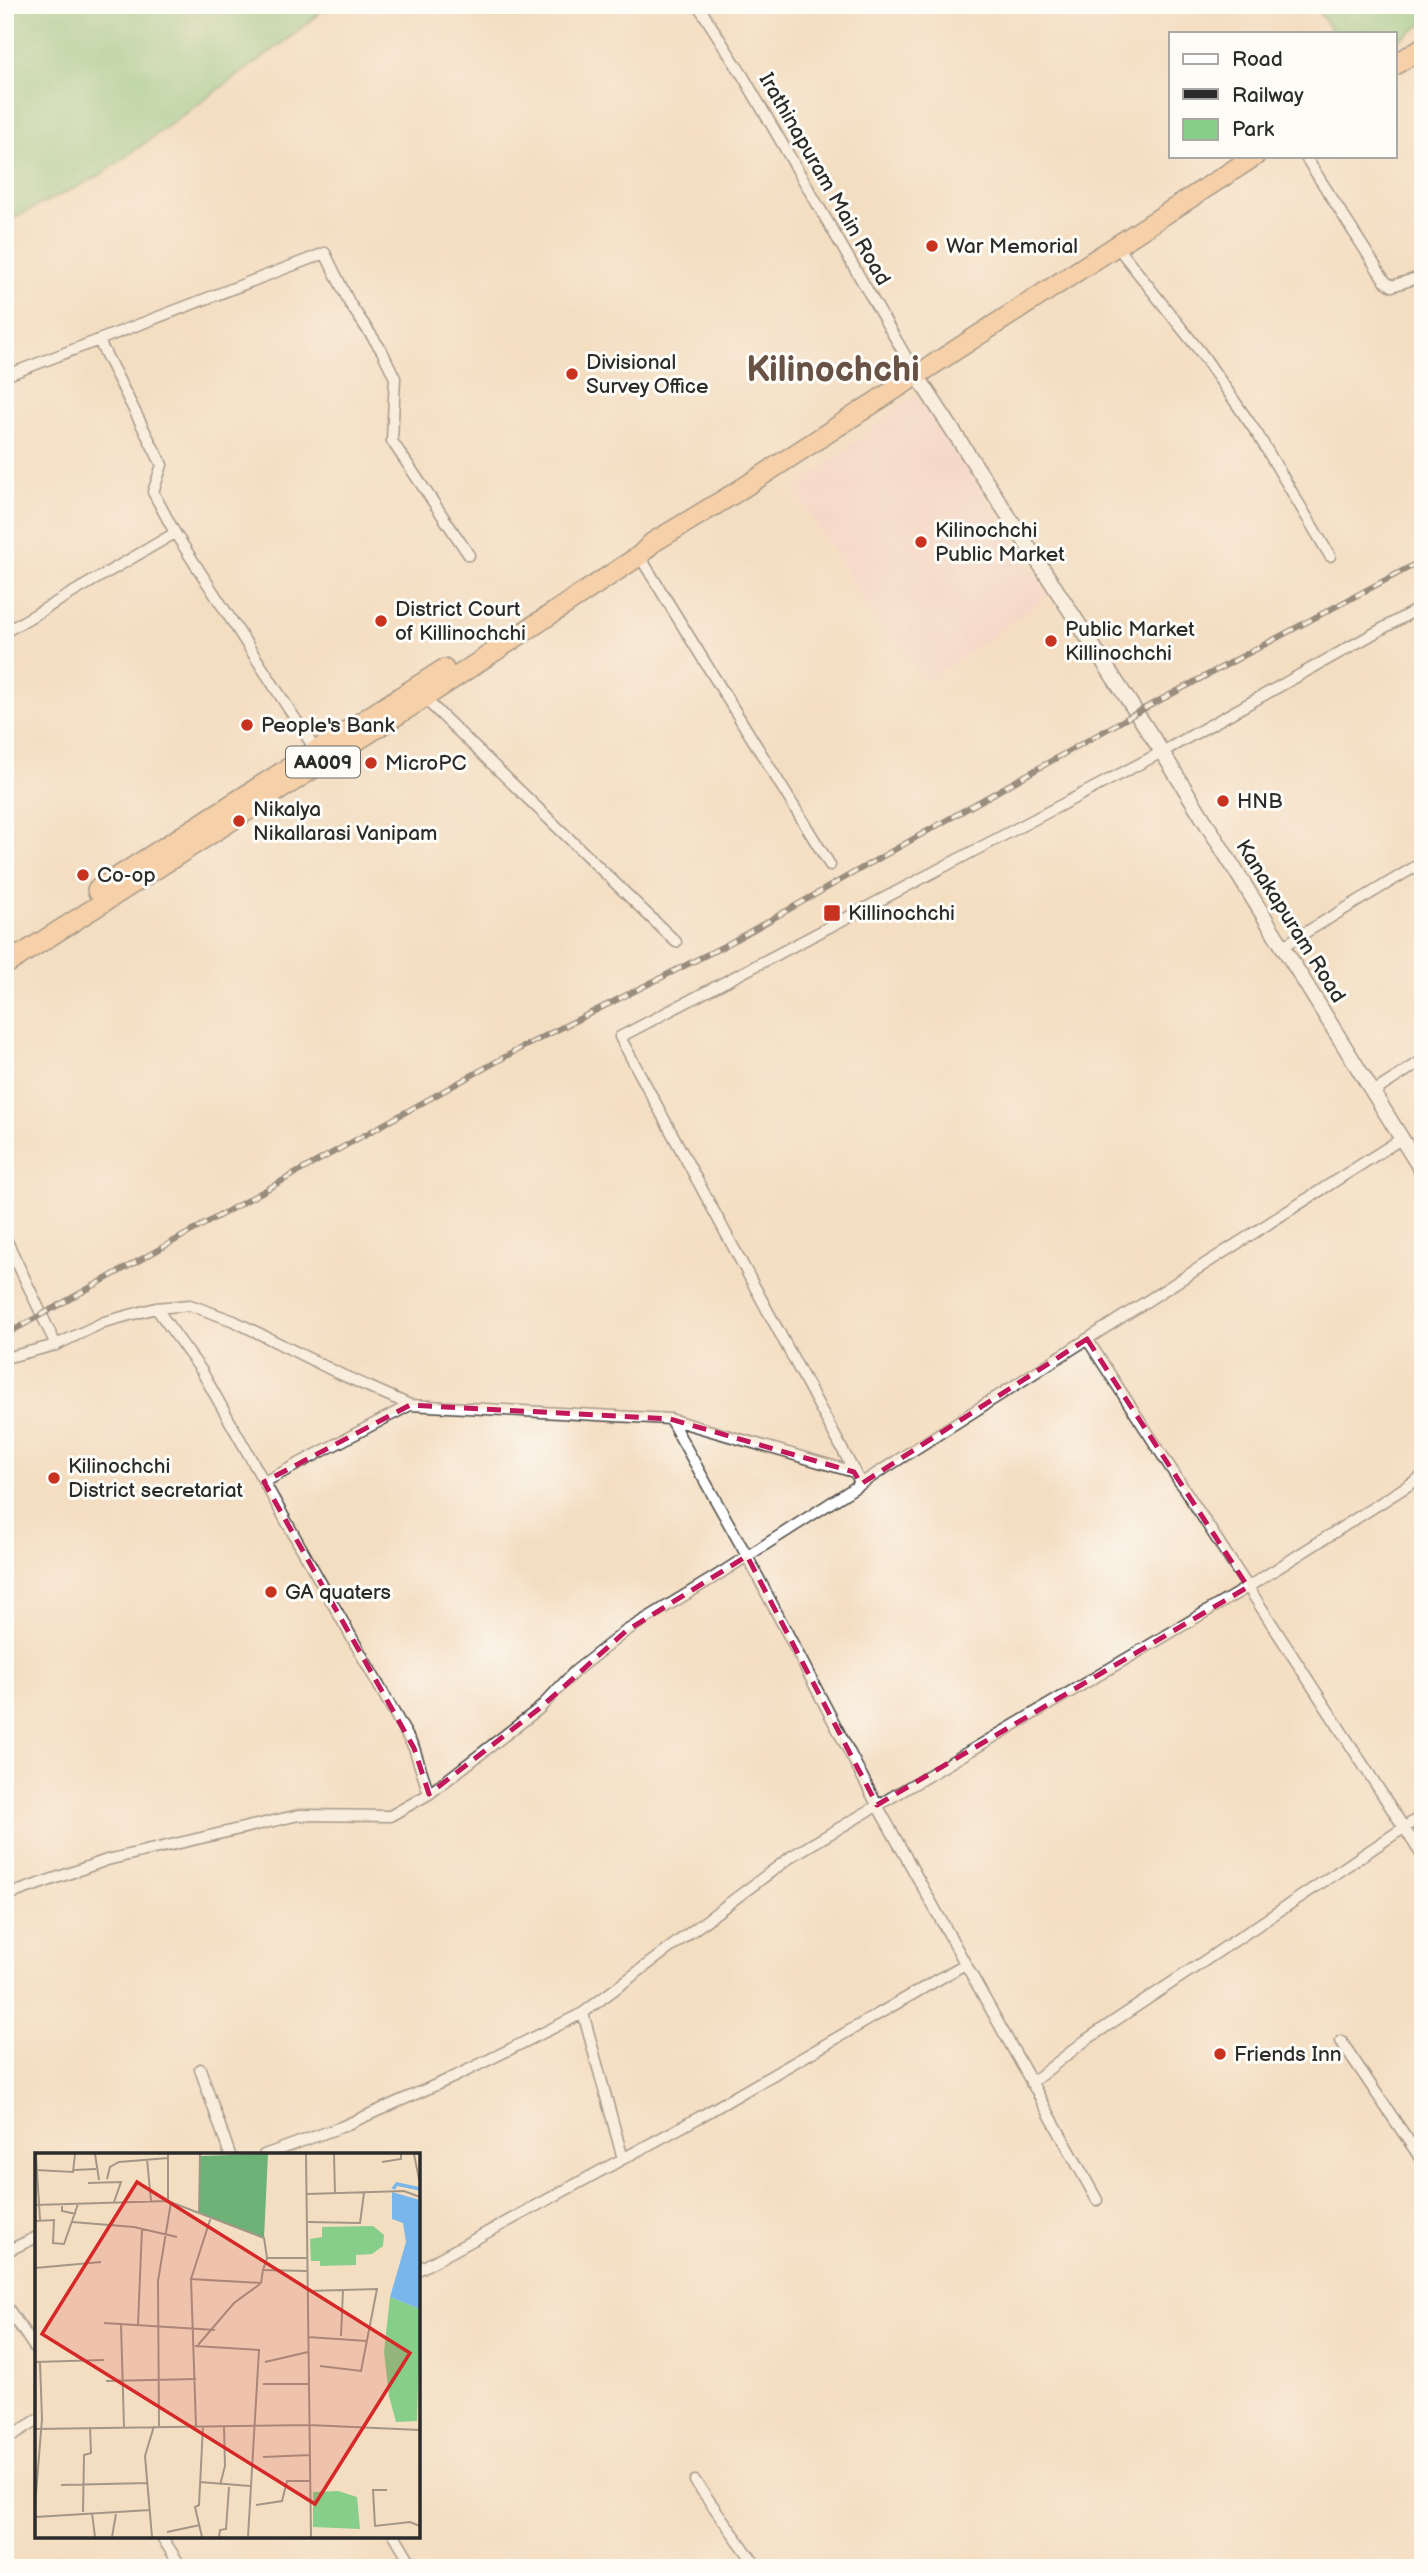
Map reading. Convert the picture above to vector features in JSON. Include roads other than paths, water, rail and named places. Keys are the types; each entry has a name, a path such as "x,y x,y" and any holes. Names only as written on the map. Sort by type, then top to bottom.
{"highway":[{"path":"1396,64 1423,47"},
{"name":"AA009","path":"9,951 319,757 642,549 735,493 1115,244 1252,158"},
{"name":"AA009","path":"319,757 424,698 642,549"}],"street":[{"name":"Irathinapuram Main Road","path":"698,5 743,76 916,374"},
{"path":"1306,158 1385,281 1392,286 1423,276"},
{"path":"1115,244 1202,354 1258,435 1330,556"},
{"path":"5,376 325,253 350,304 382,351 395,377 392,442 469,555"},
{"path":"99,341 162,465 153,492 175,533 319,757"},
{"name":"Kanakapuram Road","path":"916,374 1162,752 1423,1173"},
{"path":"5,632 175,533"},
{"path":"642,549 830,865"},
{"path":"860,1484 620,1037 1162,752 1423,606"},
{"path":"424,698 676,942"},
{"path":"1283,946 1423,862"},
{"path":"1372,1093 1423,1060"},
{"path":"5,1896 107,1860 299,1815 390,1816 429,1794 540,1708 575,1671 626,1631 1401,1139"},
{"path":"5,1237 56,1345"},
{"path":"5,1357 56,1345 104,1322 156,1308 190,1305 234,1321 340,1374 410,1405 670,1419 855,1472"},
{"path":"156,1308 201,1370 414,1748 429,1794"},
{"path":"1087,1339 1423,1857"},
{"path":"264,1482 410,1405"},
{"path":"670,1419 747,1556 877,1805 1097,2200"},
{"path":"270,2153 341,2127 454,2077 583,2013 792,1856 1248,1587 1423,1476"},
{"path":"1031,2083 1086,2040 1423,1815"},
{"path":"420,2269 623,2159 965,1964"},
{"path":"583,2013 623,2159"},
{"path":"1340,2041 1423,2162"},
{"path":"200,2069 229,2153"},
{"path":"5,2252 35,2238"},
{"path":"5,2304 35,2348"},
{"path":"5,2440 35,2421"},
{"path":"695,2480 758,2568"},
{"path":"162,2538 183,2568"},
{"path":"396,2538 414,2568"}],"railway":[{"path":"5,1335 519,1049 726,945 1136,713 1423,560"}],"place":[{"name":"War Memorial","path":"932,246"},
{"name":"Divisional Survey Office","path":"572,374"},
{"name":"Kilinochchi Public Market","path":"921,542"},
{"name":"District Court of Killinochchi","path":"381,621"},
{"name":"Public Market Killinochchi","path":"1051,641"},
{"name":"People's Bank","path":"247,725"},
{"name":"MicroPC","path":"371,763"},
{"name":"HNB","path":"1223,801"},
{"name":"Nikalya Nikallarasi Vanipam","path":"239,821"},
{"name":"Co-op","path":"83,875"},
{"name":"Killinochchi","path":"832,913"},
{"name":"Kilinochchi District secretariat","path":"54,1478"},
{"name":"GA quaters","path":"271,1592"},
{"name":"Friends Inn","path":"1220,2054"}],"district":[{"name":"Kilinochchi","path":"833,369"}]}
